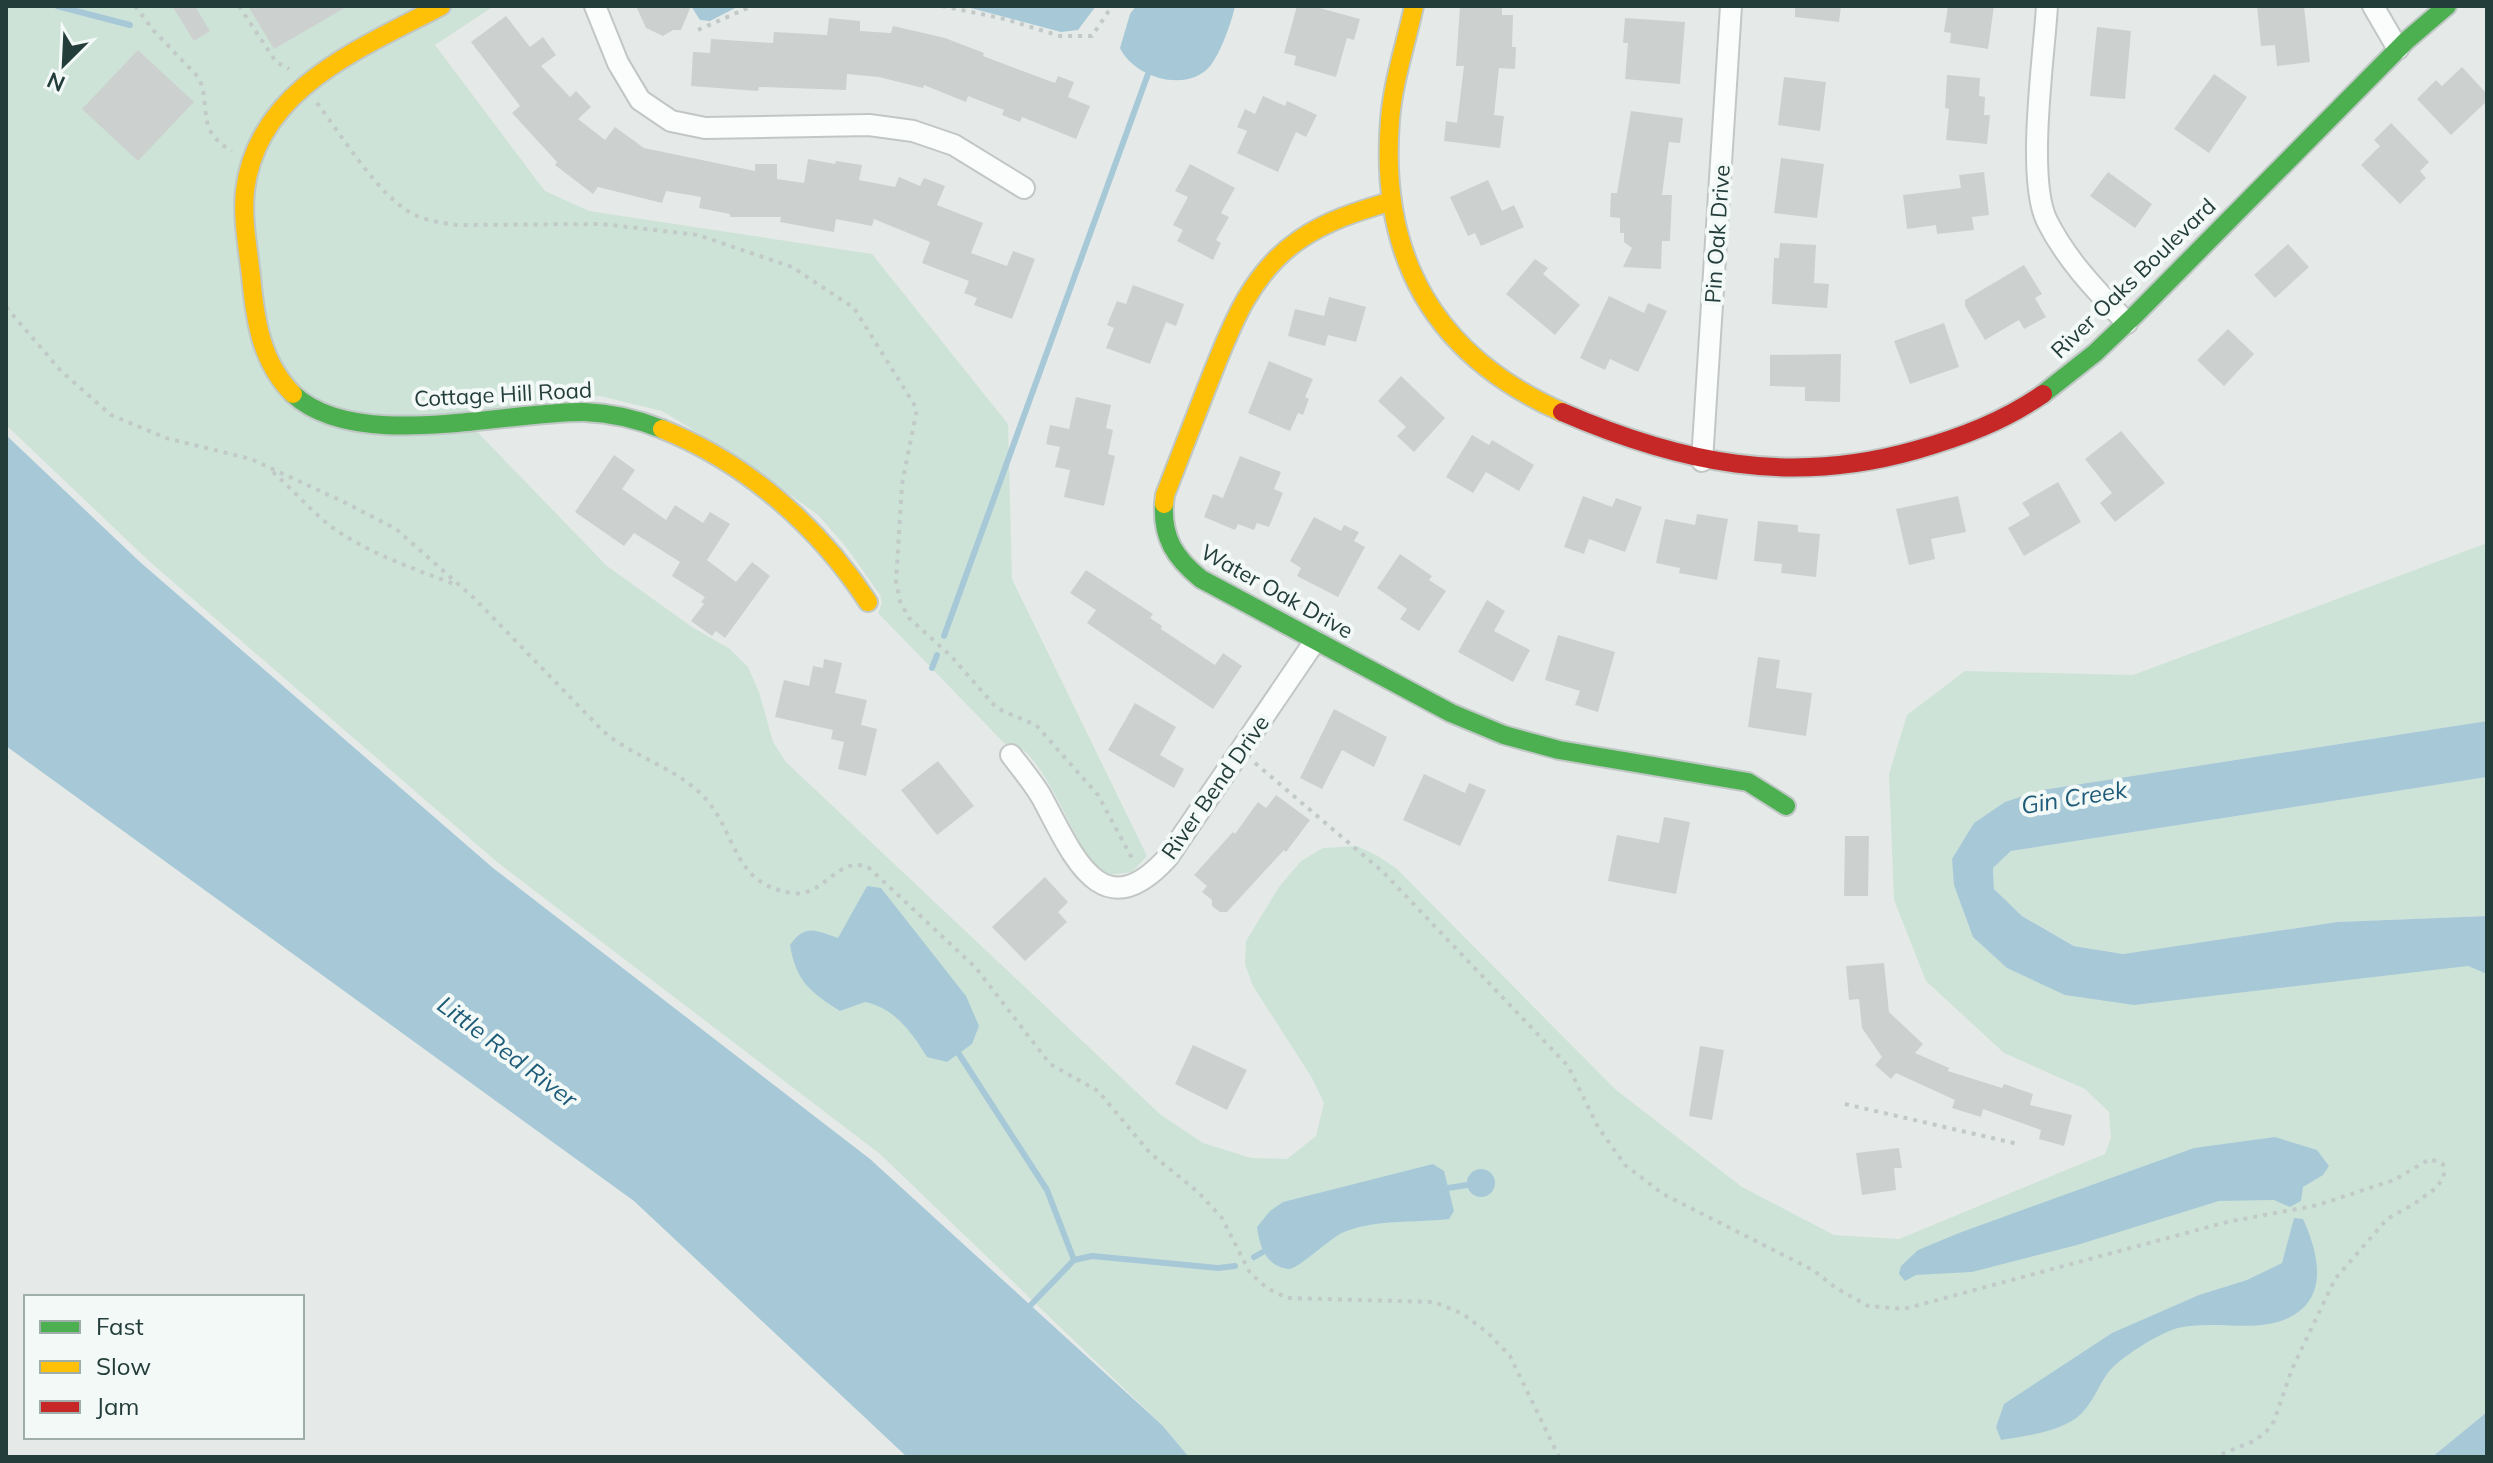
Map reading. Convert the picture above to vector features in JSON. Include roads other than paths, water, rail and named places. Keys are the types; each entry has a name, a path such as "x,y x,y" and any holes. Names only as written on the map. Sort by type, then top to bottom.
{"street":[{"name":"Cottage Hill Road","path":"441,6 304,85 281,108 262,135 245,192 245,218 258,336 267,361 283,386 313,411 348,422 439,423 564,412 617,415 660,426 703,448 743,474 810,528 836,556 868,602"},
{"path":"595,6 618,63 640,100 671,121 705,128 869,125 913,131 954,145 1024,188"},
{"name":"River Oaks Boulevard","path":"1414,6 1390,116 1387,160 1389,202 1406,263 1434,316 1479,363 1535,399 1619,437 1702,461 1761,470 1840,467 1898,458 2003,419 2064,377 2127,323 2398,49 2447,6"},
{"name":"Pin Oak Drive","path":"1702,461 1731,6"},
{"path":"2047,6 2037,165 2046,218 2072,264 2127,323"},
{"path":"2373,6 2398,49"},
{"name":"Water Oak Drive","path":"1389,202 1347,213 1314,228 1291,244 1261,275 1235,316 1165,495 1163,520 1167,544 1181,564 1201,579 1451,713 1504,735 1559,750 1748,782 1786,806"},
{"name":"River Bend Drive","path":"1011,755 1038,791 1079,865 1091,878 1107,886 1123,887 1144,880 1168,857 1315,641"}],"water":[{"path":"691,6 739,6 710,21 700,20"},
{"path":"963,6 1096,6 1078,30 1061,32"},
{"path":"1136,6 1235,6 1226,36 1211,65 1201,74 1176,80 1149,74 1127,59 1120,48 1130,14"},
{"name":"Little Red River","path":"6,435 140,562 493,868 870,1159 1162,1425 1189,1457 907,1457 634,1201 6,746"},
{"name":"Gin Creek","path":"2487,721 2487,777 2011,851 1993,868 1994,889 2022,916 2074,946 2123,954 2337,922 2487,916 2487,974 2468,966 2134,1005 2065,995 2007,968 1973,937 1954,885 1952,859 1974,823 2005,802 2042,790"},
{"path":"867,886 881,888 966,996 979,1026 972,1044 947,1062 927,1057 902,1023 876,1005 865,1002 840,1011 820,998 796,968 790,945 796,938 806,931 812,931 838,938"},
{"path":"2275,1137 2317,1150 2329,1166 2323,1175 2303,1187 2301,1201 2290,1207 2274,1200 2219,1201 2077,1245 1972,1272 1916,1275 1905,1281 1899,1274 1901,1266 1918,1250 1959,1233 2194,1148"},
{"path":"1433,1164 1444,1171 1454,1211 1449,1219 1382,1223 1344,1232 1299,1265 1288,1269 1274,1264 1265,1254 1257,1227 1270,1211 1283,1202"},
{"path":"1481,1169 1491,1173 1495,1183 1491,1193 1481,1197 1471,1193 1467,1183 1471,1173"},
{"path":"2294,1218 2303,1219 2317,1265 2315,1289 2302,1309 2274,1323 2193,1326 2170,1331 2140,1347 2112,1368 2089,1405 2073,1420 2043,1432 2001,1440 1996,1427 2004,1404 2112,1333 2282,1263"},
{"path":"2487,1412 2487,1457 2432,1457"}],"waterway":[{"path":"57,6 130,25"},
{"path":"944,636 1148,74"},
{"path":"932,668 937,655"},
{"path":"959,1054 1047,1190 1074,1260"},
{"path":"1448,1188 1467,1185"},
{"path":"1254,1257 1263,1252"},
{"path":"1025,1311 1074,1260 1092,1256 1218,1268 1235,1266"}]}
